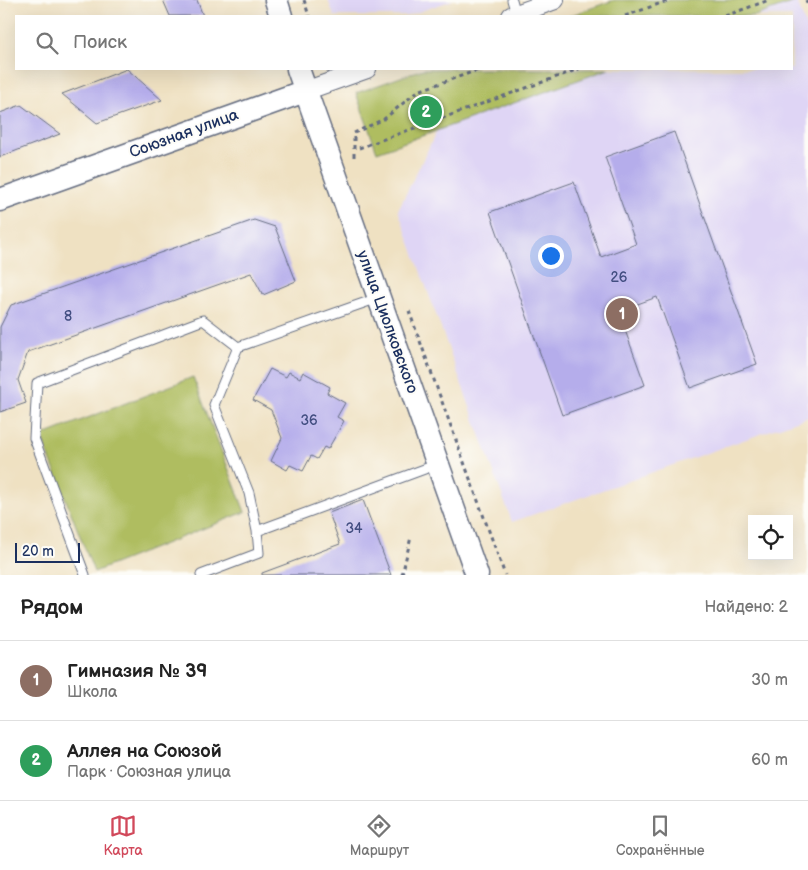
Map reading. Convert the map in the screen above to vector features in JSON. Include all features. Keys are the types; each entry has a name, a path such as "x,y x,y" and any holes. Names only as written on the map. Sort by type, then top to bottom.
{"street":[{"path":"276,0 281,15"},
{"path":"513,10 555,0"},
{"name":"улица Циолковского","path":"298,70 477,575"},
{"name":"Союзная улица","path":"0,200 365,70"}],"lane":[{"path":"201,575 259,553 257,531 249,493 214,405 238,347 378,298"},
{"path":"84,575 34,438 37,383 202,320 238,347"},
{"path":"257,531 439,464"}],"path":[{"path":"304,0 309,15"},
{"path":"628,15 670,0"},
{"path":"727,15 770,0"},
{"path":"806,0 808,5"},
{"path":"357,167 354,158 354,133 384,119 418,91 478,70"},
{"path":"359,148 576,70"},
{"path":"407,306 505,575"},
{"path":"402,575 411,537"}],"shaded area":[{"path":"328,0 453,0 410,15 334,15"},
{"path":"797,1 808,32 808,417 512,522 398,210 437,131 606,70 793,70 793,15 758,15"}],"green space":[{"path":"614,0 800,0 758,15 572,15"},
{"path":"420,70 606,70 377,152 356,93"},
{"path":"193,377 245,512 94,572 41,436"}],"building":[{"path":"163,0 197,0 203,15 170,15"},
{"path":"128,70 162,100 97,123 62,94"},
{"path":"21,105 60,134 0,157 0,113"},
{"path":"674,132 757,364 690,388 657,297 618,311 645,385 562,415 490,212 574,182 601,257 636,244 605,157"},
{"path":"254,220 275,227 296,281 263,295 251,273 28,352 18,380 26,403 0,412 0,327 11,305"},
{"path":"270,369 286,377 289,372 300,378 303,372 330,387 327,393 345,403 337,417 344,421 328,449 324,447 317,459 311,456 303,471 290,465 287,470 271,461 282,438 271,410 253,400"},
{"path":"363,500 391,575 262,575 262,573 340,544 329,513"}],"place":[{"name":"Аллея на Союзой","path":"426,112"},
{"name":"Гимназия № 39","path":"622,314"}]}
